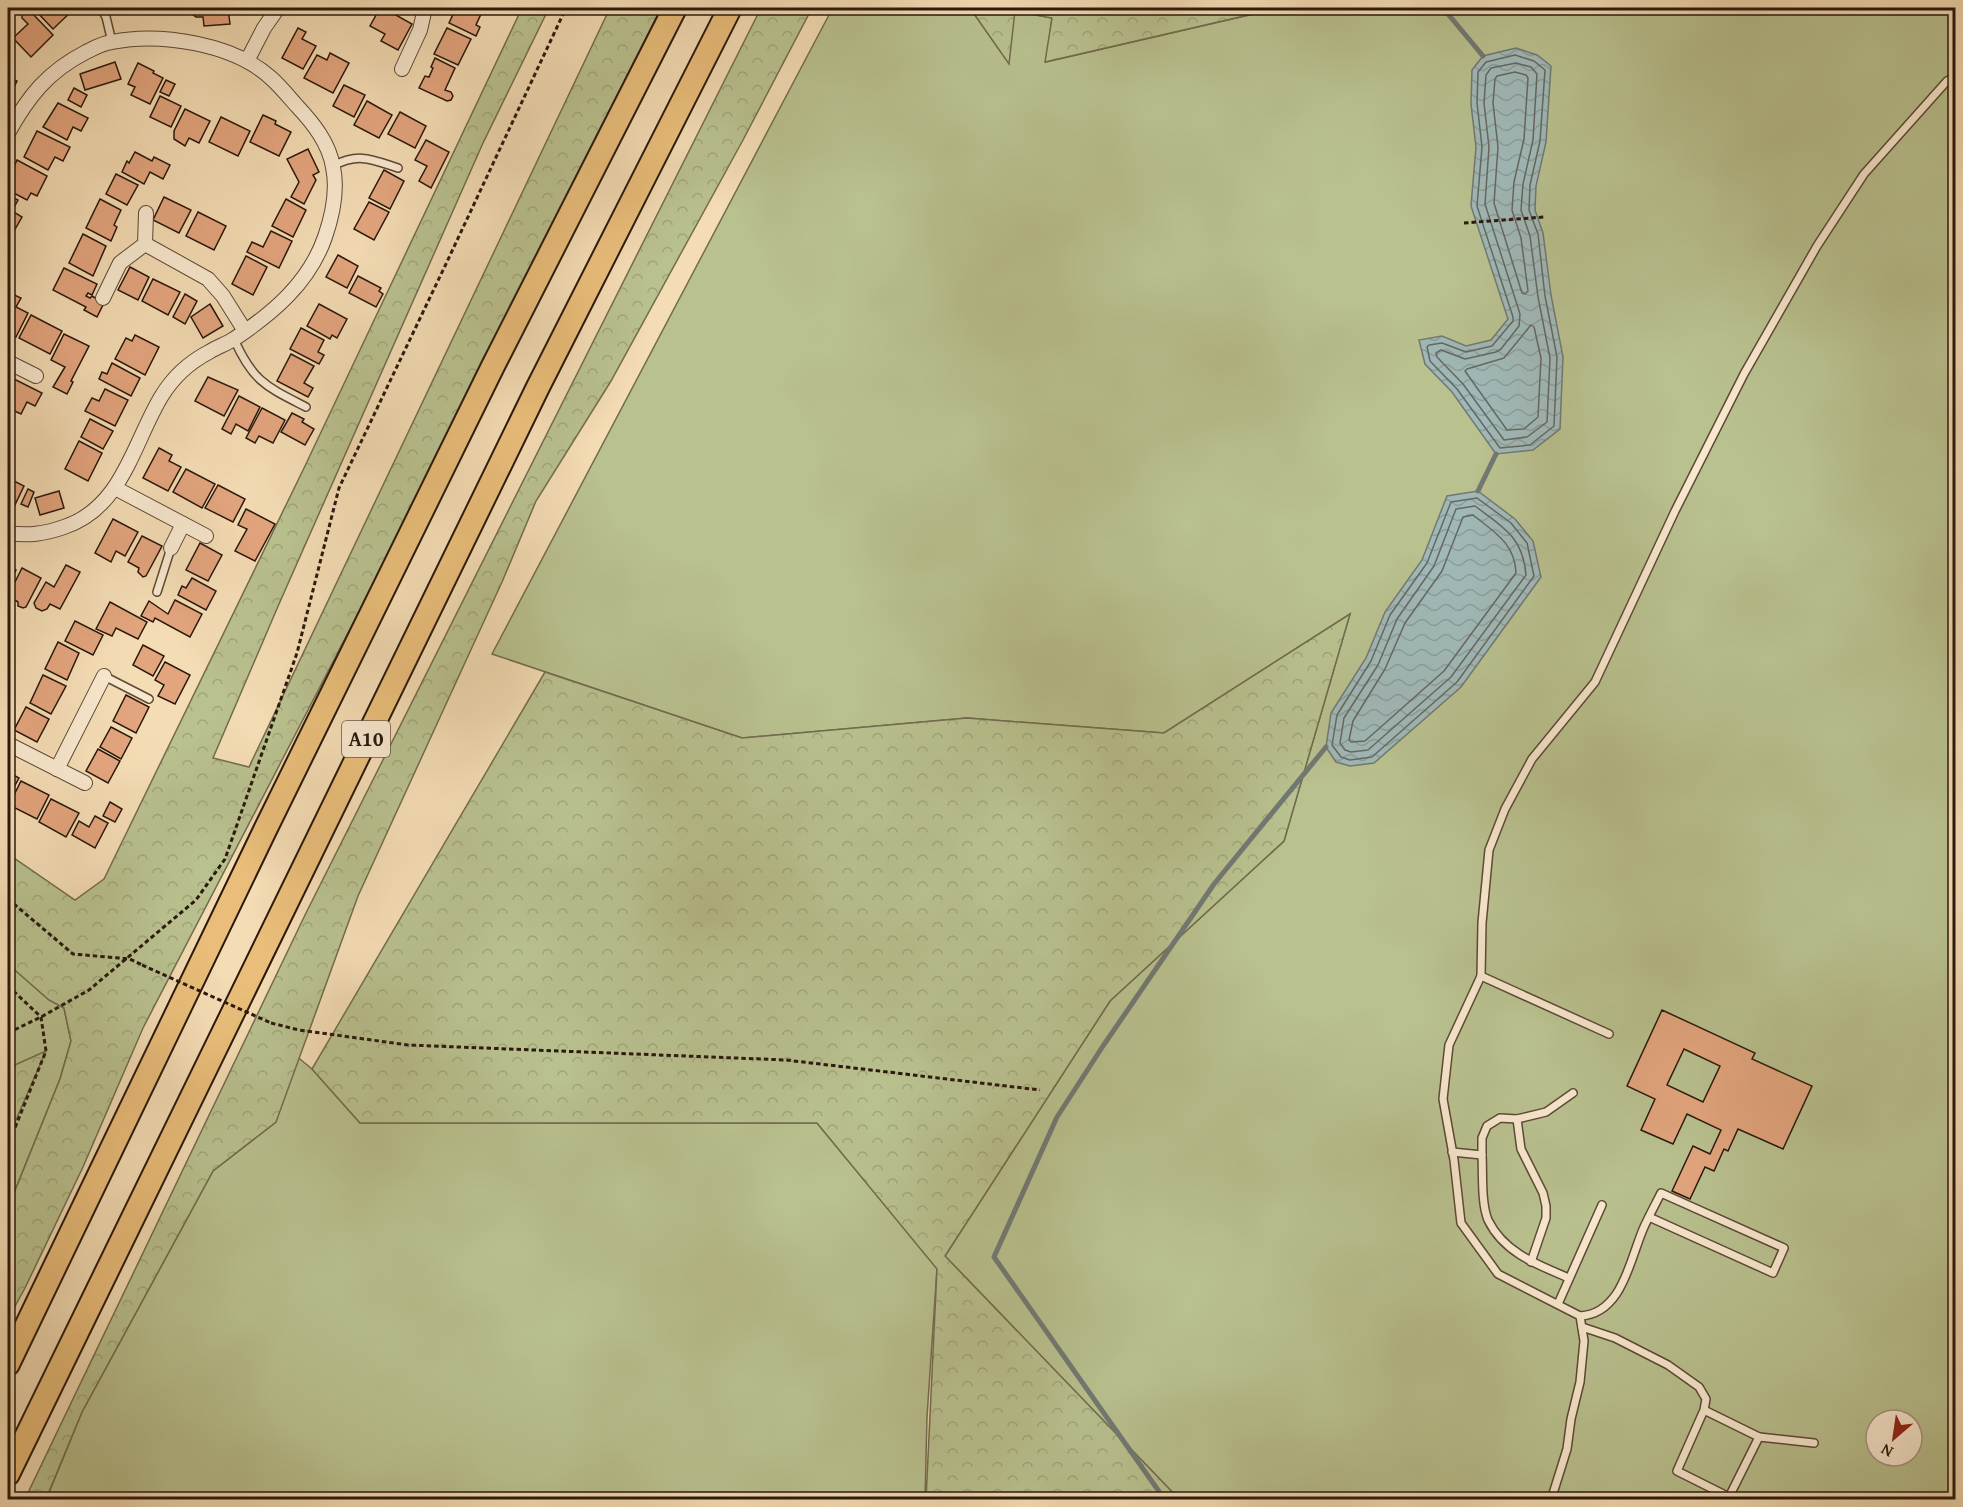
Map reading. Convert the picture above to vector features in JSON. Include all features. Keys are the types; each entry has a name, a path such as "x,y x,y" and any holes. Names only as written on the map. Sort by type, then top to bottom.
{"highway":[{"name":"A10","path":"8,1364 271,818 477,398 675,8"},
{"name":"A10","path":"8,1474 522,419 730,8"}],"street":[{"path":"247,61 264,28 278,8"},
{"path":"402,69 420,30 425,8"},
{"path":"8,134 28,99 56,70 74,58 112,42 156,39 181,41 209,46 247,61 270,77 306,115 322,138 333,166 335,189 334,206 324,240 297,287 286,299 240,335 195,360 174,378 159,400 109,497 94,511 68,526 37,535 8,533"},
{"path":"103,298 120,264 145,244 146,213"},
{"path":"145,244 207,279 223,296 240,335"},
{"path":"8,362 36,376"},
{"path":"115,488 206,536"},
{"path":"171,548 183,524"},
{"path":"57,769 104,676"},
{"path":"8,744 85,783"}],"lane":[{"path":"101,8 106,17 112,42"},
{"path":"1649,1217 1773,1273 1784,1248 1661,1193 1649,1217 1626,1276 1615,1294 1605,1308 1592,1315 1580,1316 1498,1274 1461,1223 1443,1099 1449,1044 1481,976 1482,923 1489,850 1505,809 1532,759 1595,682 1675,511 1739,384 1817,246 1864,174 1947,81 1956,76"},
{"path":"333,166 344,160 367,158 398,168"},
{"path":"240,335 246,363 261,382 306,407"},
{"path":"157,592 171,548"},
{"path":"104,676 149,699"},
{"path":"1481,976 1609,1034"},
{"path":"1569,1278 1531,1262 1502,1241 1488,1219 1483,1191 1482,1138 1486,1126 1500,1118 1517,1119 1546,1112 1573,1094"},
{"path":"1517,1119 1521,1149 1543,1193 1546,1206 1546,1218 1531,1262"},
{"path":"1452,1152 1482,1155"},
{"path":"1558,1304 1602,1205"},
{"path":"1551,1500 1567,1449 1580,1382 1584,1341 1580,1316"},
{"path":"1582,1327 1615,1338 1668,1365 1699,1387 1706,1399 1704,1410 1677,1471 1729,1497 1759,1437"},
{"path":"1704,1410 1759,1437 1814,1443"}],"path":[{"path":"8,1033 89,990 196,900 225,859 297,653 339,488 566,8"},
{"path":"1464,223 1544,217"},
{"path":"8,899 73,954 130,959 271,1023 299,1030 408,1045 786,1060 1040,1090"},
{"path":"8,986 41,1017 46,1051 8,1145"}],"green space":[{"path":"522,8 549,8 483,143 213,758 249,767 610,8 661,8 377,577 143,1028 83,1167 8,1319 8,1208 60,1079 71,1041 64,1008 49,1000 8,964 8,854 75,900 104,879 305,466"},
{"path":"761,8 812,8 743,140 611,381 536,501 502,582 358,896 276,1122 213,1171 82,1412 46,1499 25,1499 306,913"},
{"path":"843,8 970,8 1001,52 1015,11 1052,18 1046,62 1279,8 1955,8 1955,1499 1179,1499 945,1256 1110,1001 1284,841 1350,614 1164,733 967,718 742,738 492,654 830,13"},
{"path":"970,8 1279,8 1045,62 1052,18 1015,11 1009,64"},
{"path":"1350,614 1284,841 1110,1001 945,1256 1179,1499 926,1499 937,1269 817,1123 360,1123 312,1069 545,672 742,738 967,718 1164,733"},
{"path":"8,964 49,1000 64,1008 71,1041 60,1079 8,1208"},
{"path":"46,1051 8,1138 8,1068"},
{"path":"294,1054 312,1069 360,1123 817,1123 937,1268 927,1417 925,1499 46,1500 82,1412 213,1171 276,1122"}],"water":[{"path":"1516,48 1537,55 1551,66 1546,142 1536,186 1535,210 1543,233 1551,295 1563,357 1560,429 1533,450 1496,454 1452,392 1425,364 1419,340 1442,336 1466,346 1491,340 1508,319 1471,206 1476,147 1471,104 1472,70 1483,56"},
{"path":"1478,491 1515,519 1533,541 1541,577 1461,687 1374,763 1350,766 1336,762 1326,747 1331,713 1366,658 1385,612 1422,560 1447,496"}],"building":[{"path":"40,8 75,8 53,29 36,11"},
{"path":"184,8 228,8 230,24 204,26 203,17 196,17"},
{"path":"380,8 398,8 394,14 412,24 398,50 381,41 385,34 370,26"},
{"path":"456,8 470,8 481,14 476,25 480,27 476,36 449,23"},
{"path":"30,11 53,35 31,57 13,38 28,24 22,18 22,14"},
{"path":"298,28 306,32 302,39 316,46 303,69 282,58"},
{"path":"447,28 471,39 458,65 434,54"},
{"path":"330,53 349,63 333,93 304,78 317,55 327,60"},
{"path":"435,58 455,68 445,90 451,92 453,96 451,100 447,101 419,88 425,76 429,77"},
{"path":"115,62 121,79 85,90 80,74"},
{"path":"138,63 163,78 150,104 131,95 135,87 128,84"},
{"path":"8,77 17,81 8,99"},
{"path":"166,80 175,84 169,96 160,92"},
{"path":"344,85 365,95 354,117 333,106"},
{"path":"74,88 87,95 81,107 68,100"},
{"path":"160,96 181,106 171,127 150,117"},
{"path":"367,101 392,115 379,138 354,125"},
{"path":"58,103 88,118 81,131 73,127 67,140 43,127"},
{"path":"185,109 210,121 199,143 189,138 185,146 174,139 174,131"},
{"path":"400,112 426,126 415,148 388,134"},
{"path":"263,115 291,132 279,156 250,142"},
{"path":"221,117 250,131 238,156 209,142"},
{"path":"37,131 70,147 63,161 55,157 48,170 24,157"},
{"path":"426,140 449,152 431,188 419,181 427,166 415,160"},
{"path":"308,149 319,172 313,175 316,180 304,204 291,197 299,182 287,159"},
{"path":"135,152 152,161 154,157 170,165 163,179 150,172 144,184 122,172 127,161 129,163"},
{"path":"17,160 47,176 37,196 31,193 27,200 8,190 8,180"},
{"path":"384,170 404,181 390,209 369,198"},
{"path":"116,174 138,185 127,205 106,194"},
{"path":"8,195 18,200 12,211 22,217 14,231 8,228"},
{"path":"164,197 191,210 179,233 153,220"},
{"path":"100,199 121,210 114,225 117,227 111,241 86,228"},
{"path":"286,199 306,210 293,237 272,226"},
{"path":"369,202 389,212 374,240 354,229"},
{"path":"198,212 226,226 214,250 186,236"},
{"path":"271,231 292,241 279,268 247,252 252,242 263,247"},
{"path":"83,234 106,246 93,276 69,263"},
{"path":"338,255 358,266 347,288 326,277"},
{"path":"246,256 267,267 253,295 232,284"},
{"path":"130,267 149,277 138,300 118,290"},
{"path":"64,268 97,284 92,295 88,293 86,296 90,298 92,296 104,303 97,317 84,310 86,307 53,290"},
{"path":"358,276 381,288 379,291 383,294 376,307 349,293"},
{"path":"153,279 180,292 168,315 142,301"},
{"path":"8,292 21,298 16,307 28,313 16,337 8,332"},
{"path":"185,294 197,301 185,324 173,317"},
{"path":"210,304 223,326 203,338 191,317"},
{"path":"319,304 347,319 337,338 332,335 330,339 307,326"},
{"path":"31,315 62,331 50,354 19,338"},
{"path":"301,328 324,340 318,352 324,355 319,364 290,349"},
{"path":"64,334 89,346 67,394 53,387 65,367 51,360"},
{"path":"135,335 159,347 145,375 115,359 126,338 132,341"},
{"path":"291,354 314,366 304,383 313,388 308,397 277,381"},
{"path":"112,363 140,378 131,396 99,379 102,372 107,374"},
{"path":"208,377 238,390 224,416 195,401"},
{"path":"12,378 42,393 35,406 27,402 21,414 8,408 8,386"},
{"path":"105,389 128,400 115,426 85,411 92,398 99,401"},
{"path":"239,396 260,407 248,431 236,424 231,434 222,429"},
{"path":"262,408 285,420 273,443 259,436 255,443 246,438"},
{"path":"292,413 304,419 302,422 314,429 305,445 281,432"},
{"path":"90,419 113,431 103,449 81,437"},
{"path":"79,441 102,453 88,481 65,469"},
{"path":"159,448 172,455 169,461 181,467 168,491 143,478"},
{"path":"186,469 215,484 202,508 173,492"},
{"path":"8,478 24,486 12,511 8,509"},
{"path":"218,485 245,499 233,522 205,508"},
{"path":"28,489 34,492 28,507 21,504"},
{"path":"59,491 64,508 40,515 35,498"},
{"path":"246,509 275,524 255,561 235,551 247,529 238,525"},
{"path":"113,519 138,532 125,556 116,551 111,562 95,553"},
{"path":"142,536 162,546 146,576 143,577 138,572 139,568 128,562"},
{"path":"200,543 222,555 208,581 186,570"},
{"path":"8,565 16,570 8,586"},
{"path":"66,565 80,572 60,609 50,604 42,611 36,608 34,603 46,582 54,587"},
{"path":"22,568 41,578 26,607 23,608 8,596"},
{"path":"192,578 216,591 206,610 178,595 182,586 186,588"},
{"path":"175,600 202,614 190,637 155,618 153,622 141,616 149,601 168,614"},
{"path":"110,602 147,622 138,639 116,628 112,636 96,629"},
{"path":"75,621 103,635 93,655 65,641"},
{"path":"58,642 79,653 67,680 45,669"},
{"path":"143,645 164,656 153,676 133,665"},
{"path":"165,662 190,675 175,704 158,696 164,685 155,680"},
{"path":"43,675 66,686 51,714 30,703"},
{"path":"126,695 149,707 136,733 113,721"},
{"path":"26,707 49,719 37,742 14,730"},
{"path":"111,727 132,738 121,759 100,747"},
{"path":"98,749 120,761 108,783 86,771"},
{"path":"8,772 19,778 8,798"},
{"path":"21,781 49,795 37,819 9,805"},
{"path":"51,799 79,813 66,837 39,822"},
{"path":"110,802 122,809 115,822 103,816"},
{"path":"95,816 108,823 95,848 72,835 79,821 89,827"},
{"path":"1662,1010 1755,1053 1752,1059 1812,1086 1783,1149 1738,1129 1728,1151 1724,1149 1714,1171 1705,1167 1690,1199 1672,1191 1693,1146 1710,1154 1721,1130 1687,1114 1673,1144 1641,1130 1655,1099 1627,1086","holes":["1684,1049 1720,1066 1703,1102 1667,1085"]}],"waterway":[{"path":"1443,8 1483,56"},
{"path":"1478,491 1496,454"},
{"path":"1165,1500 994,1257 1057,1117 1103,1046 1214,884 1326,747"}]}
